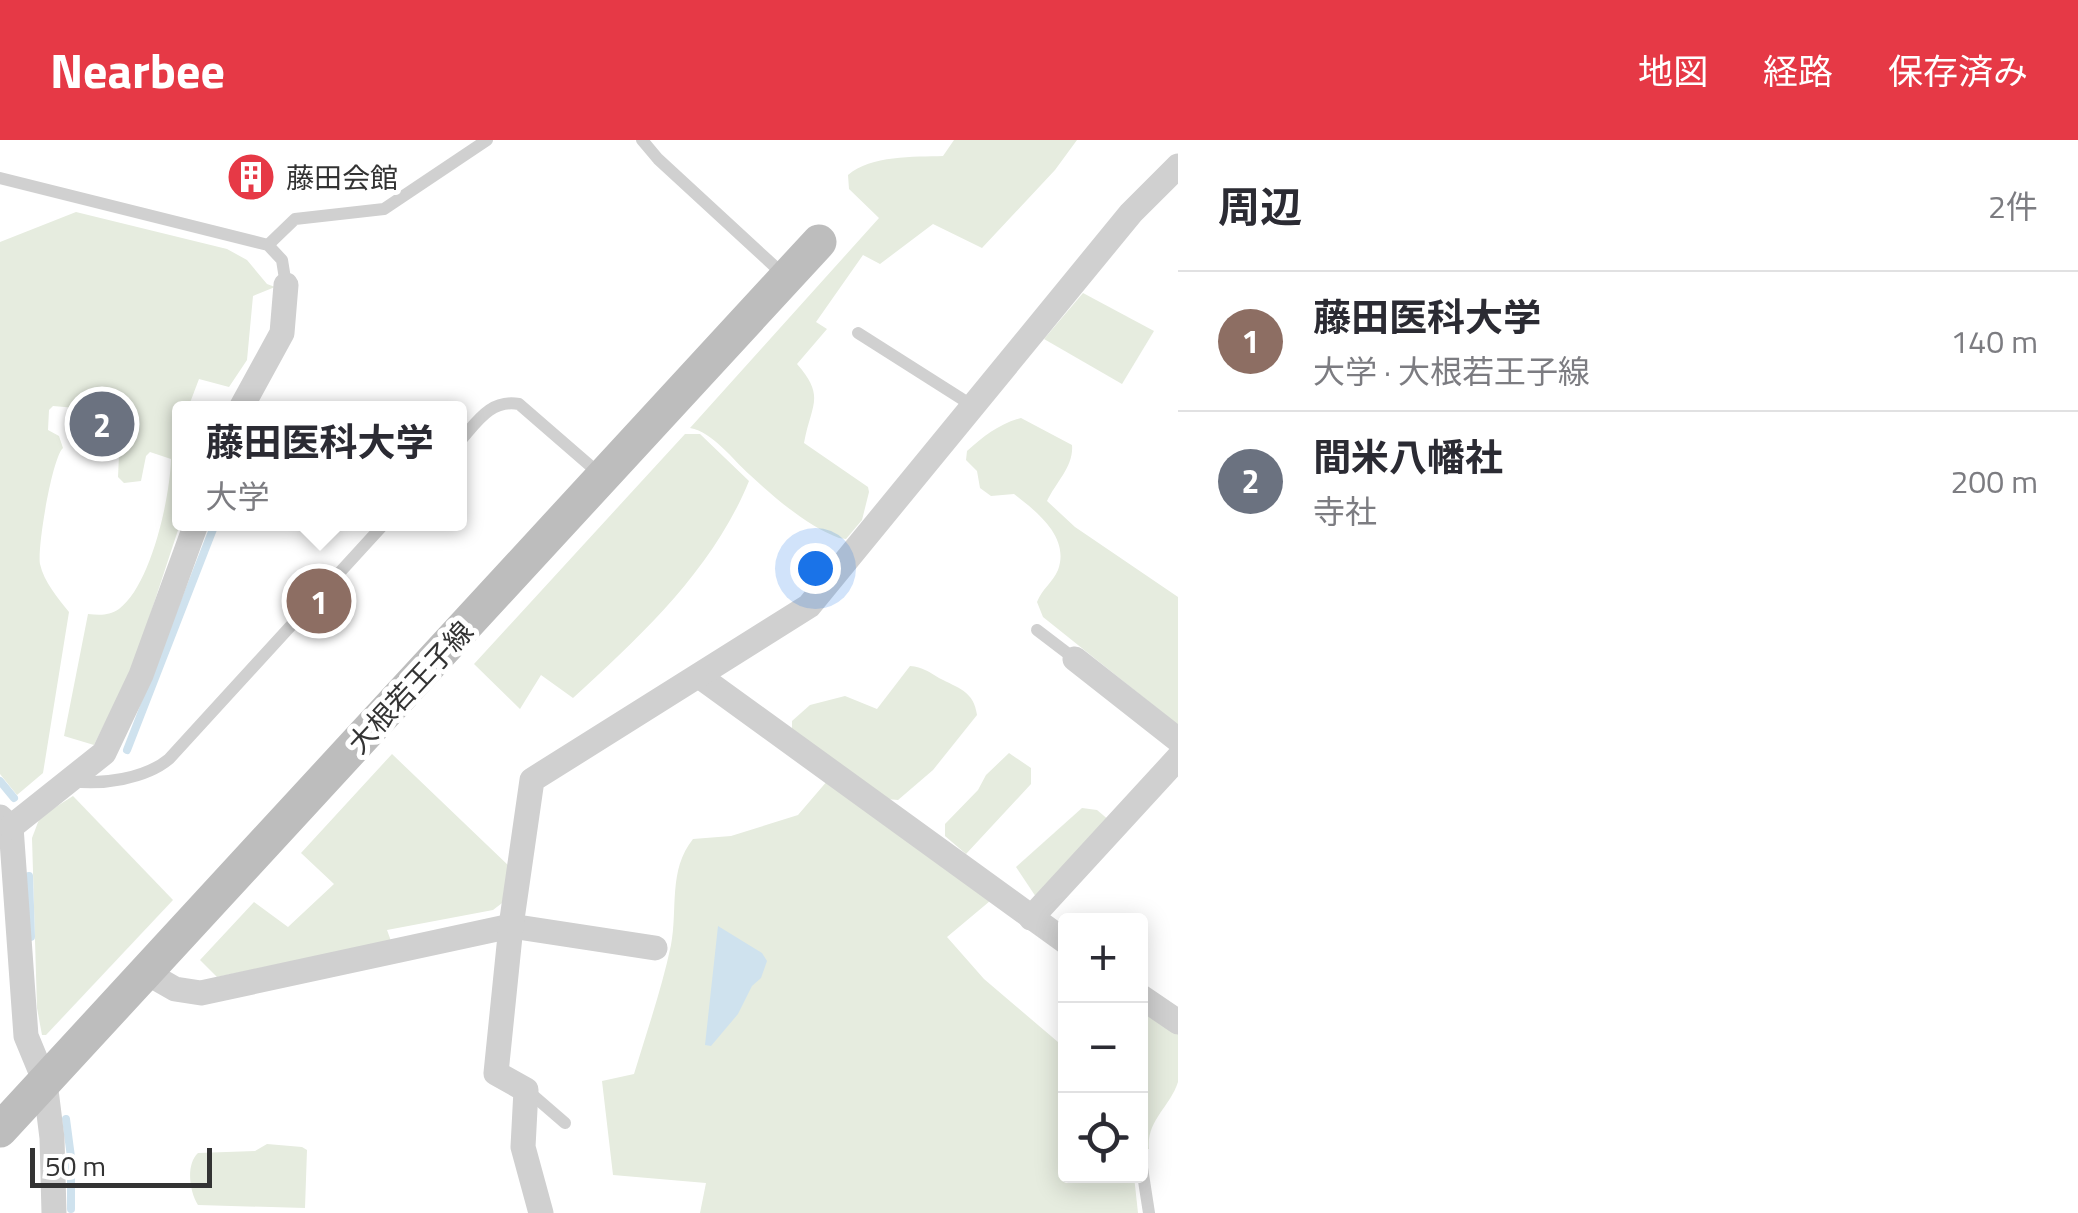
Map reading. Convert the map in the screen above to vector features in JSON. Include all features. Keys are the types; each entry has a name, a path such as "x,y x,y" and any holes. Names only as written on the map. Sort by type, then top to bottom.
{"street":[{"path":"541,1213 523,1146 526,1090 496,1074 511,926 532,780 809,606 1131,213 1178,166"},
{"name":"大根若王子線","path":"0,1130 819,242"},
{"path":"245,401 282,333 286,285"},
{"path":"54,1213 52,1138 45,1082 26,1036 8,884 5,822 104,753 142,675 193,531"},
{"path":"1075,658 1178,740"},
{"path":"698,676 1058,936"},
{"path":"1032,918 1178,758"},
{"path":"146,973 175,989 201,993 511,926 655,948"},
{"path":"1148,1001 1178,1022"}],"lane":[{"path":"268,246 296,219 384,209 487,140"},
{"path":"642,140 786,278"},
{"path":"0,178 268,246 282,260 286,285"},
{"path":"858,333 973,406"},
{"path":"467,433 491,407 507,402 519,404 604,478"},
{"path":"70,780 92,783 158,768 378,531"},
{"path":"1037,630 1075,658"},
{"path":"526,1090 565,1123"},
{"path":"1144,1183 1149,1213"}],"shaded area":[{"path":"954,140 1077,140 1055,170 982,248 933,224 880,264 863,255 816,322 827,329 797,364 814,393 804,443 868,487 869,492 862,520 846,539 839,538 792,511 715,441 690,428 879,218 849,189 848,175 881,160 943,156"},
{"path":"76,212 227,249 247,260 267,284 275,287 253,296 247,360 229,387 199,379 191,401 172,401 172,531 178,531 133,667 94,745 64,736 88,614 108,614 119,609 140,581 163,517 171,459 150,452 141,481 124,483 118,477 121,412 53,406 49,410 48,430 59,436 63,448 46,504 40,564 69,612 43,773 17,795 0,774 0,242"},
{"path":"1083,293 1154,331 1122,384 1044,339"},
{"path":"1021,418 1072,445 1067,467 1047,501 1075,527 1178,597 1178,725 1043,617 1037,602 1056,574 1060,558 1055,536 1041,517 1014,494 991,496 980,488 977,471 966,460 967,451 986,436"},
{"path":"685,434 700,434 749,481 716,543 650,625 573,698 541,675 520,709 474,664"},
{"path":"910,666 926,670 964,691 977,715 933,770 898,800 887,799 792,730 792,721 810,705 845,696 877,709"},
{"path":"1009,753 1031,768 1031,784 966,854 945,836 945,824"},
{"path":"392,754 510,867 506,900 493,910 387,930 391,941 217,977 200,960 254,902 288,927 334,884 301,853"},
{"path":"828,780 990,901 947,937 984,979 1058,1042 1058,1183 1135,1183 1138,1213 700,1213 706,1183 613,1175 602,1081 634,1074 667,961 677,877 685,851 693,839 731,836 798,815"},
{"path":"73,796 173,900 42,1035 37,1008 32,838 40,817"},
{"path":"1082,808 1097,810 1110,821 1038,900 1016,867"},
{"path":"1148,1011 1178,1032 1178,1082 1151,1130 1149,1149"},
{"path":"267,1144 307,1150 305,1208 198,1205 190,1178 198,1153 255,1151"}],"water":[{"path":"718,926 762,953 767,961 738,1014 711,1046 705,1045"}],"waterway":[{"path":"127,750 212,531"},
{"path":"0,781 14,798"},
{"path":"29,876 31,937"},
{"path":"66,1119 71,1209"}],"place":[{"name":"藤田会館","path":"251,177"},
{"name":"間米八幡社","path":"102,424"},
{"name":"藤田医科大学","path":"319,601"}]}
